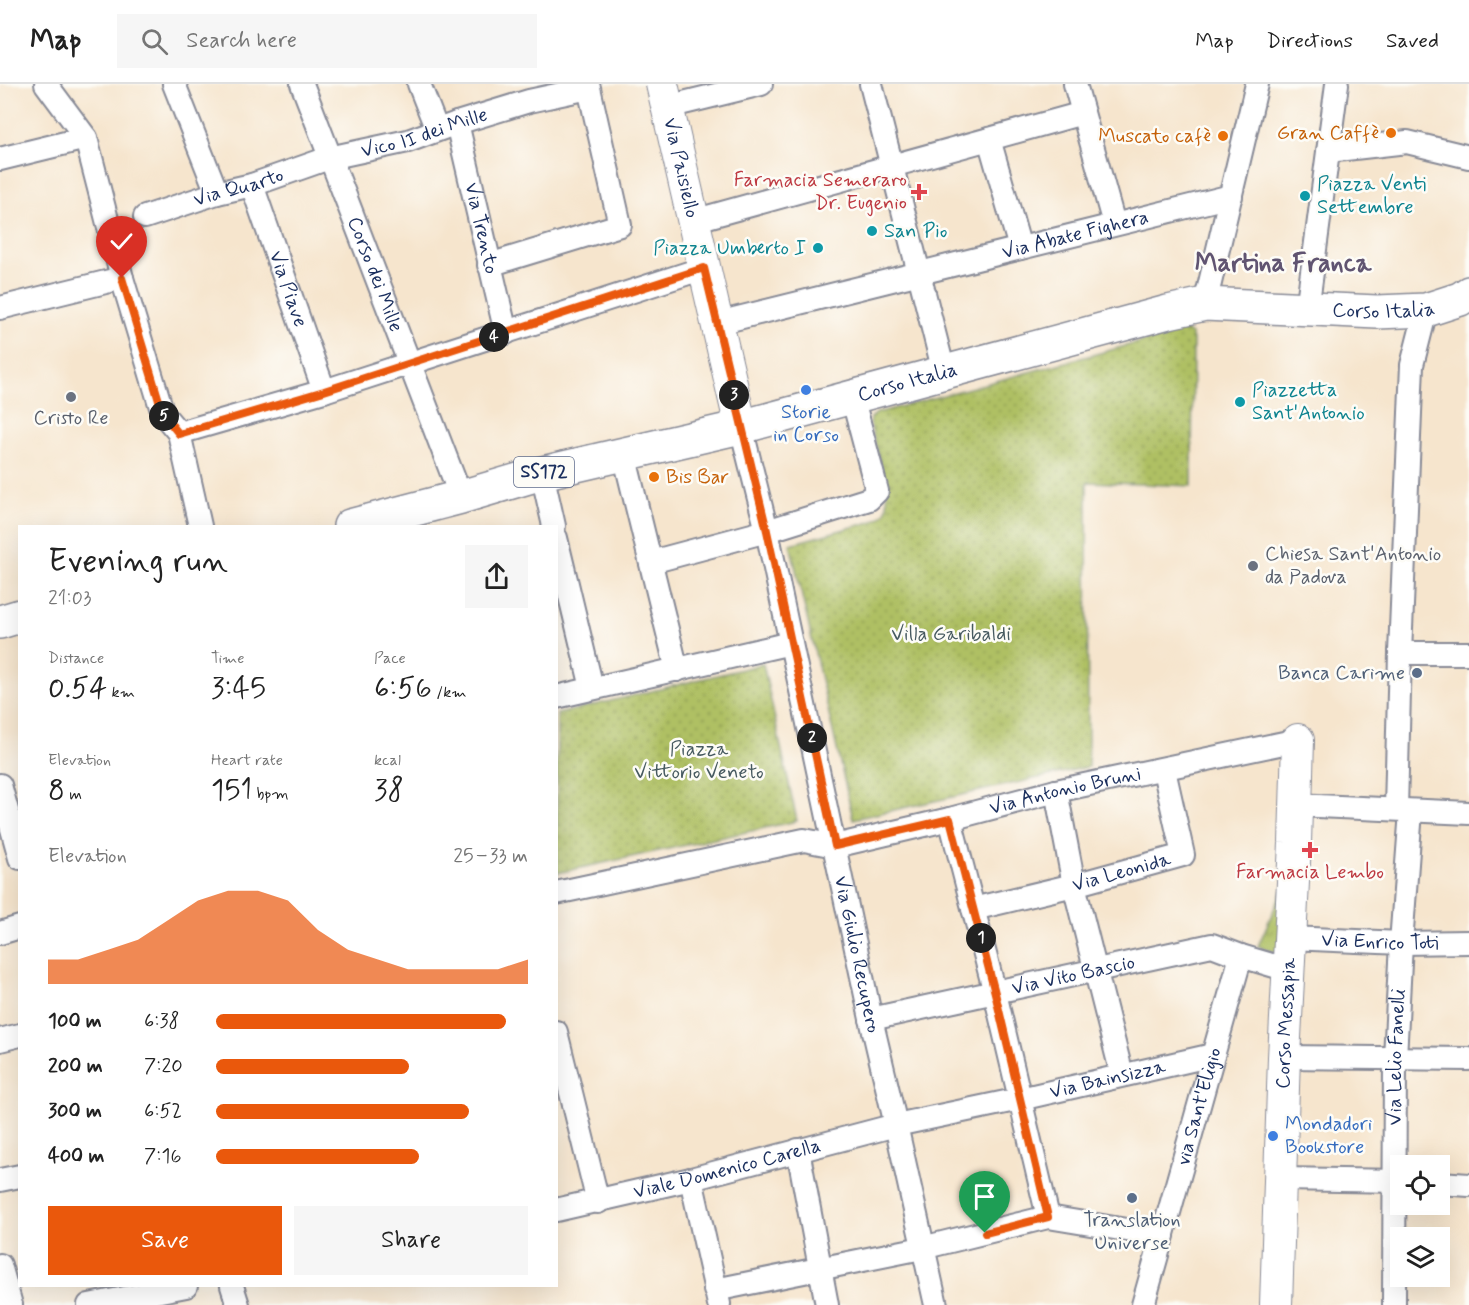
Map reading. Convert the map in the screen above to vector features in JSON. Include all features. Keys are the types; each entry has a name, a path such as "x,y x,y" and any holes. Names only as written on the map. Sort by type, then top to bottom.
{"main road":[{"name":"Corso Italia","path":"359,525 429,517 461,497 542,473 741,427 1205,304 1377,312 1426,310 1466,299"},
{"path":"0,622 18,617"}],"street":[{"path":"46,84 86,138 122,278 163,414 179,434 200,525"},
{"path":"174,84 217,193"},
{"name":"Corso dei Mille","path":"302,84 461,497"},
{"name":"Via Trento","path":"419,84 447,126 489,265 506,333"},
{"path":"664,95 761,84"},
{"path":"871,84 944,372"},
{"path":"1076,84 1114,224"},
{"path":"1205,304 1257,84"},
{"path":"1307,310 1337,84"},
{"name":"Vico II dei Mille","path":"330,158 408,141 525,93 589,88 620,225 489,265"},
{"name":"Via Paisiello","path":"664,95 741,427"},
{"path":"693,221 1083,113"},
{"path":"0,159 86,138"},
{"path":"989,139 1020,248"},
{"path":"1328,151 1407,142 1469,157"},
{"name":"Via Quarto","path":"145,217 217,193 252,185 330,158"},
{"name":"Via Piave","path":"252,185 324,391"},
{"name":"Via Abate Fighera","path":"920,274 1230,196"},
{"path":"179,434 324,391 704,268"},
{"path":"718,323 920,274"},
{"path":"0,308 122,278"},
{"name":"Via Lelio Fanelli","path":"1397,1155 1395,1058 1401,943 1403,810 1400,654 1412,364 1426,310"},
{"path":"651,562 767,531 869,499 877,491 852,396"},
{"name":"Via Giulio Recupero","path":"741,427 767,531 870,1019 936,1305"},
{"path":"624,454 677,670"},
{"path":"542,473 554,525"},
{"path":"558,553 562,584 592,688"},
{"path":"558,696 791,643"},
{"path":"1400,654 1469,653"},
{"name":"Via Antonio Bruni","path":"835,846 1056,791 1298,740"},
{"name":"Corso Messapia","path":"1276,1305 1298,740"},
{"name":"Via Leonida","path":"973,909 1074,885 1183,855 1164,770"},
{"path":"0,785 5,823 18,853"},
{"path":"1056,791 1074,885 1122,1075"},
{"path":"1296,805 1469,813"},
{"path":"950,819 995,993 1048,1217"},
{"path":"558,893 804,840 835,846"},
{"path":"0,933 18,928"},
{"name":"Via Enrico Toti","path":"1290,938 1401,943 1469,942"},
{"name":"Via Vito Bascio","path":"870,1019 1212,945 1240,956"},
{"path":"1240,956 1288,970"},
{"name":"via Sant'Eligio","path":"1143,1305 1240,956"},
{"path":"0,1040 18,1036"},
{"path":"558,1046 598,1202"},
{"name":"Via Bainsizza","path":"896,1125 1213,1055"},
{"path":"1284,1057 1469,1059"},
{"name":"Viale Domenico Carella","path":"558,1210 691,1179 896,1125"},
{"path":"798,1150 827,1305"},
{"path":"0,1180 18,1176"},
{"path":"691,1179 717,1297 820,1268 922,1248 1048,1217 1163,1236"},
{"path":"1281,1179 1390,1181"},
{"path":"1450,1184 1469,1185"},
{"name":"Via Lelio Fanelli","path":"1394,1305 1397,1215"},
{"path":"0,1265 11,1305"},
{"path":"89,1305 130,1291 175,1287"},
{"path":"232,1287 238,1305"}],"green space":[{"name":"Villa Garibaldi","path":"1185,330 1191,334 1193,340 1192,486 1087,482 1088,767 853,819 790,544 871,522 885,512 887,493 870,424 871,418 877,413"},
{"name":"Piazza Vittorio Veneto","path":"763,664 797,821 558,873 558,714"},
{"path":"1282,891 1280,954 1258,946"}],"place":[{"name":"Gran Caffè","path":"1391,133"},
{"name":"Muscato cafè","path":"1223,136"},
{"name":"Farmacia Semeraro Dr. Eugenio","path":"919,192"},
{"name":"Piazza Venti Settembre","path":"1305,196"},
{"name":"San Pio","path":"872,231"},
{"name":"Piazza Umberto I","path":"818,248"},
{"name":"Storie in Corso","path":"806,390"},
{"name":"Cristo Re","path":"71,397"},
{"name":"Piazzetta Sant'Antonio","path":"1240,402"},
{"name":"Bis Bar","path":"654,477"},
{"name":"Chiesa Sant'Antonio da Padova","path":"1253,566"},
{"name":"Banca Carime","path":"1417,673"},
{"name":"Farmacia Lembo","path":"1310,850"},
{"name":"Mondadori Bookstore","path":"1273,1136"},
{"name":"Translation Universe","path":"1132,1198"}],"district":[{"name":"Martina Franca","path":"1283,264"}],"route":[{"path":"122,278 163,414 179,434 324,391 704,268 767,531 835,846 950,819 995,993 1048,1217 985,1233"}]}
